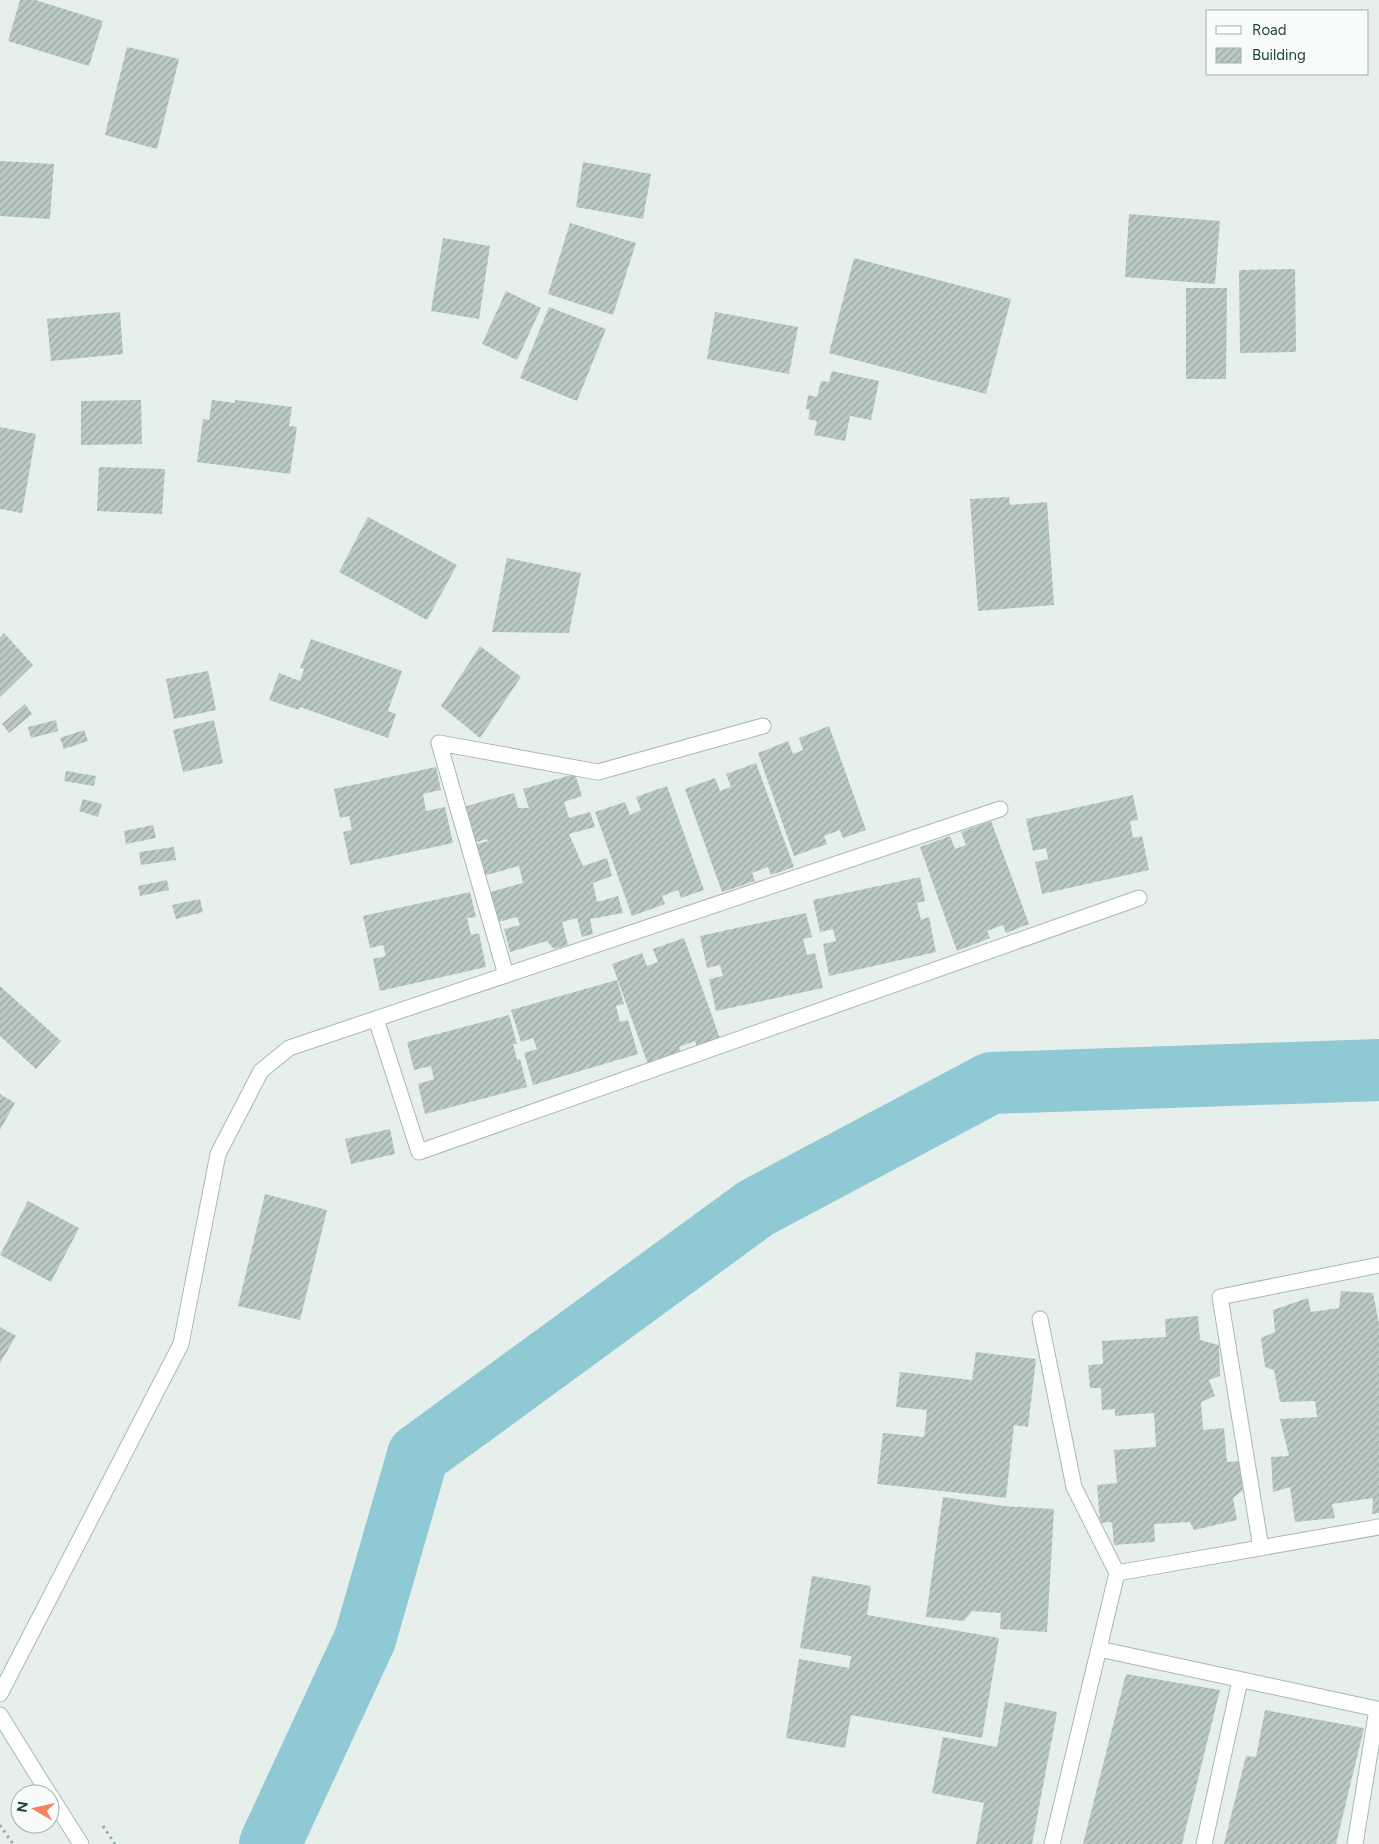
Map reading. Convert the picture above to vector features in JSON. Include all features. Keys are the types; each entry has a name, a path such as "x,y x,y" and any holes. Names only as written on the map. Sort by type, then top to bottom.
{"street":[{"path":"506,975 439,743 598,772 763,726"},
{"path":"0,1694 181,1344 218,1154 260,1071 289,1048 1000,810"},
{"path":"376,1019 419,1152 1139,898"},
{"path":"1261,1548 1220,1297 1379,1265"},
{"path":"1040,1319 1074,1487 1117,1573 1052,1844"},
{"path":"1117,1573 1379,1527"},
{"path":"1098,1650 1377,1709 1356,1844"},
{"path":"1204,1844 1240,1680"},
{"path":"0,1715 44,1784"},
{"path":"60,1810 81,1844"}],"path":[{"path":"0,1825 13,1844"}],"building":[{"path":"20,0 35,0 103,21 89,66 8,41"},
{"path":"127,47 179,59 157,149 105,135"},
{"path":"0,161 54,164 50,219 0,216"},
{"path":"583,162 651,174 643,219 576,207"},
{"path":"1129,214 1220,221 1215,284 1125,277"},
{"path":"570,223 636,243 613,315 548,294"},
{"path":"443,238 490,246 479,319 431,311"},
{"path":"854,258 1011,299 986,394 829,353"},
{"path":"1295,269 1296,352 1240,353 1239,270"},
{"path":"1186,288 1227,288 1226,379 1186,379"},
{"path":"506,291 541,308 517,360 482,344"},
{"path":"549,307 606,329 577,401 520,378"},
{"path":"120,312 123,354 51,361 47,319"},
{"path":"715,312 798,327 789,374 707,359"},
{"path":"832,371 879,381 871,420 850,416 845,441 814,435 817,421 808,419 810,410 806,409 808,395 817,397 821,381 829,382"},
{"path":"141,400 142,444 81,445 81,401"},
{"path":"212,400 235,403 235,400 292,407 289,426 297,427 290,474 197,462 203,419 209,420"},
{"path":"0,427 36,434 22,513 0,509"},
{"path":"99,467 165,469 162,514 97,511"},
{"path":"1009,497 1010,505 1047,502 1054,605 978,611 970,499"},
{"path":"368,517 457,565 427,620 339,572"},
{"path":"507,558 581,573 569,633 492,632"},
{"path":"4,633 33,665 0,697 0,638"},
{"path":"311,639 402,671 388,711 396,714 388,738 300,707 299,710 269,700 279,673 300,681 304,669 300,668"},
{"path":"480,646 521,677 480,738 441,706"},
{"path":"208,671 216,710 174,719 166,679"},
{"path":"25,704 32,714 9,733 2,724"},
{"path":"56,720 58,731 31,738 28,727"},
{"path":"214,720 223,763 183,772 173,730"},
{"path":"829,726 866,830 843,838 840,830 824,836 827,844 794,856 758,753 788,741 793,754 803,750 799,738"},
{"path":"84,730 88,741 64,749 60,738"},
{"path":"756,763 794,867 771,875 768,867 752,873 755,881 722,892 685,789 715,778 720,791 731,787 726,774"},
{"path":"436,767 441,790 423,794 426,811 445,807 453,843 350,865 343,832 352,830 349,816 340,818 334,789"},
{"path":"66,771 96,776 94,786 64,781"},
{"path":"575,774 582,796 564,802 569,818 590,812 595,827 569,834 583,866 607,858 612,876 593,883 597,902 618,896 623,913 590,919 593,934 582,937 577,918 562,922 568,945 554,949 547,941 510,952 504,929 520,925 517,917 498,922 490,892 523,883 519,866 483,876 474,845 488,841 487,839 473,843 463,807 514,793 518,808 529,808 523,789"},
{"path":"667,786 704,890 681,898 678,890 662,896 665,904 632,916 595,812 625,802 630,815 641,810 636,797"},
{"path":"1133,795 1138,820 1130,821 1133,838 1142,836 1149,870 1042,894 1035,862 1048,859 1046,848 1033,851 1026,819"},
{"path":"83,799 102,804 98,817 79,811"},
{"path":"991,821 1029,924 1006,933 1003,925 987,931 990,938 957,951 920,847 950,836 955,849 966,845 961,832"},
{"path":"153,825 156,838 126,844 124,831"},
{"path":"174,847 176,860 141,865 139,852"},
{"path":"920,877 925,901 917,903 921,920 929,917 936,952 829,976 823,944 836,941 833,929 820,932 813,900"},
{"path":"167,880 169,890 140,896 138,886"},
{"path":"470,892 476,917 467,918 471,935 479,933 486,967 380,991 373,959 386,956 383,945 370,948 363,916"},
{"path":"200,899 203,912 176,919 172,905"},
{"path":"806,913 812,937 803,939 807,955 815,953 823,988 716,1011 709,979 723,976 720,965 707,968 700,936"},
{"path":"684,938 721,1041 698,1050 695,1041 679,1047 682,1055 649,1067 612,964 642,953 647,966 658,962 653,949"},
{"path":"617,980 624,1004 616,1006 620,1022 628,1020 638,1054 533,1085 524,1053 537,1049 533,1038 521,1042 511,1010"},
{"path":"0,986 61,1041 36,1069 0,1036"},
{"path":"509,1015 517,1044 513,1044 517,1060 520,1059 527,1087 425,1114 418,1084 434,1079 431,1066 414,1070 407,1042"},
{"path":"0,1094 15,1103 0,1130"},
{"path":"390,1129 395,1154 351,1164 345,1139"},
{"path":"265,1194 327,1210 300,1320 238,1306"},
{"path":"28,1201 79,1228 51,1282 0,1255"},
{"path":"1341,1291 1373,1293 1379,1324 1379,1513 1372,1514 1373,1498 1332,1504 1335,1518 1295,1522 1290,1487 1273,1492 1271,1457 1289,1456 1280,1419 1317,1417 1315,1401 1280,1402 1274,1370 1265,1367 1261,1338 1275,1332 1273,1310 1308,1298 1311,1312 1339,1308"},
{"path":"1198,1316 1200,1340 1219,1345 1220,1376 1209,1380 1215,1396 1201,1402 1203,1430 1224,1428 1227,1462 1240,1461 1243,1490 1233,1498 1237,1520 1194,1530 1190,1522 1154,1524 1155,1542 1114,1545 1112,1522 1100,1523 1097,1485 1117,1483 1114,1450 1156,1447 1154,1413 1115,1416 1115,1409 1102,1410 1101,1388 1090,1388 1088,1365 1103,1364 1102,1341 1166,1337 1165,1319"},
{"path":"0,1327 16,1336 0,1363"},
{"path":"976,1352 1036,1359 1028,1427 1014,1425 1006,1498 877,1484 883,1433 924,1437 927,1410 896,1407 900,1372 972,1380"},
{"path":"943,1497 1003,1506 1054,1509 1047,1632 1000,1629 1001,1613 972,1611 964,1621 926,1617"},
{"path":"812,1576 871,1586 867,1615 999,1638 982,1738 851,1715 845,1748 786,1738 799,1659 849,1668 851,1656 800,1648"},
{"path":"1126,1674 1220,1690 1182,1844 1083,1844"},
{"path":"1005,1702 1057,1712 1032,1844 976,1844 984,1803 932,1793 943,1737 997,1747"},
{"path":"1265,1710 1364,1728 1336,1844 1224,1844 1246,1756 1256,1757"}],"waterway":[{"path":"270,1844 365,1639 418,1455 756,1208 991,1083 1379,1070"}]}
